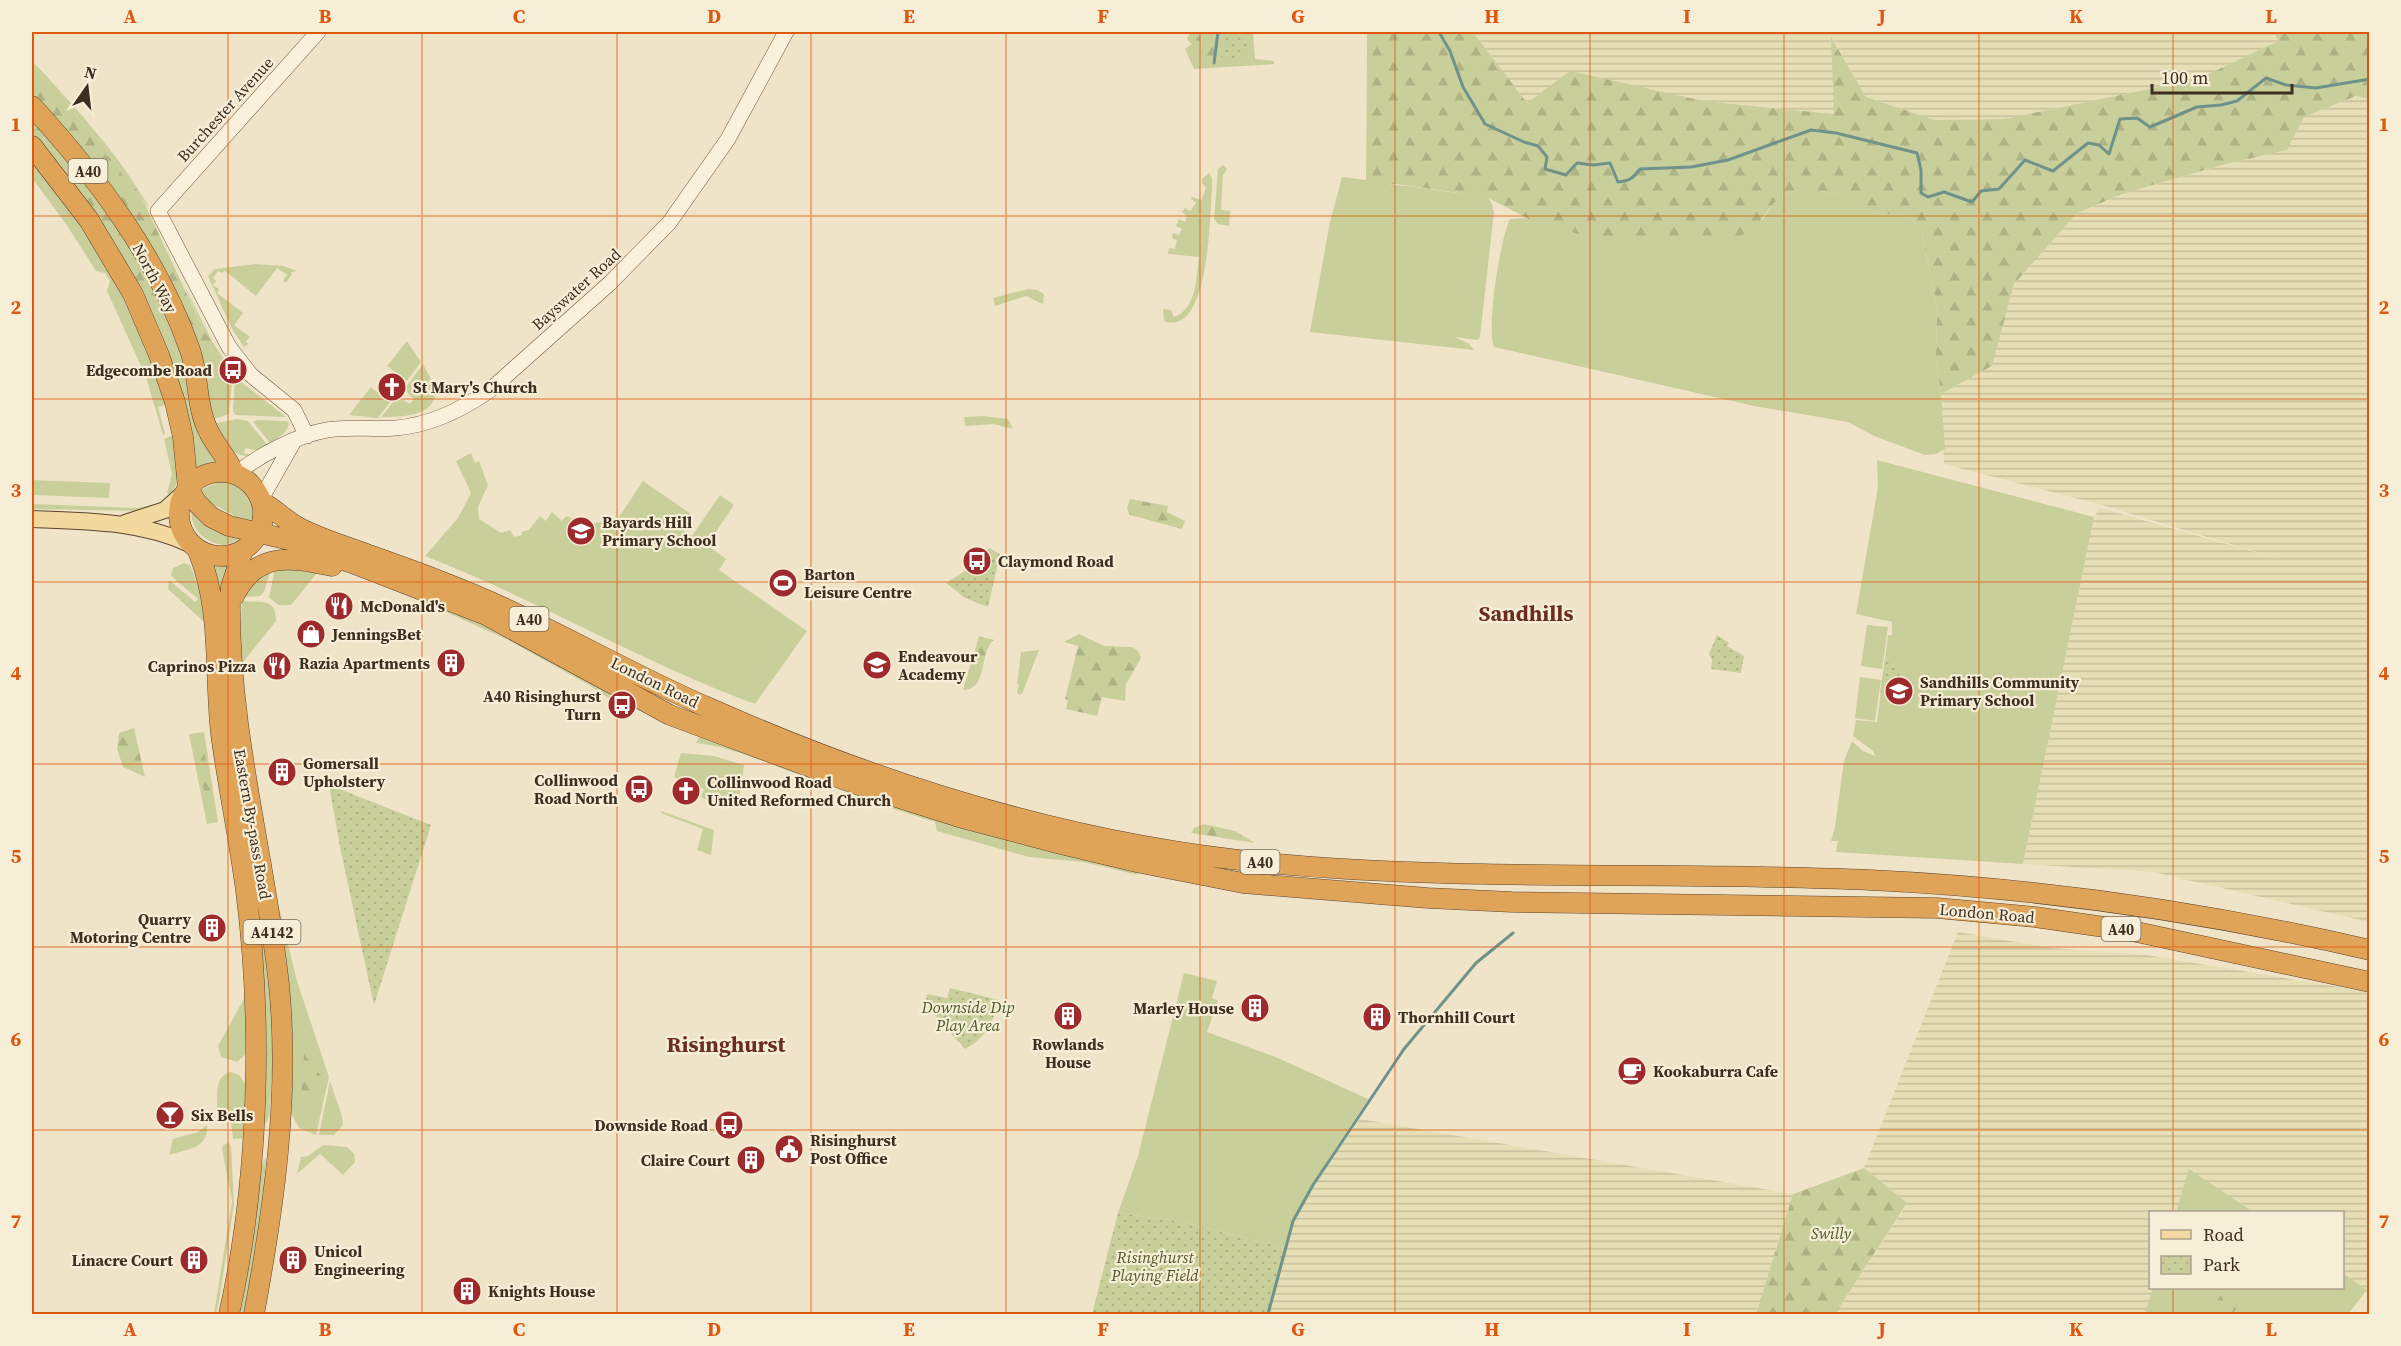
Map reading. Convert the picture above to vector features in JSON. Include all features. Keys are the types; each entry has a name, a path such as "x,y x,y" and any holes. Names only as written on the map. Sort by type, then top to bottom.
{"highway":[{"name":"North Way","path":"32,106 95,180 153,269 190,350 207,430 235,473 248,480 262,500"},
{"name":"North Way","path":"32,146 84,213 133,294 159,355 175,402 183,437 186,491 179,517 181,530 194,547"},
{"path":"235,473 210,473 200,477 186,491 204,511 220,523 294,541 323,560"},
{"path":"245,548 259,532 263,521 262,500"},
{"name":"London Road","path":"262,500 303,530 476,595 691,700 780,738 1141,863 1243,883 1428,898 1598,904 1867,905 1937,908 2035,917 2132,931 2370,982"},
{"path":"194,547 221,555 245,548 296,553 323,560"},
{"name":"Eastern By-pass Road","path":"194,547 214,606 221,734 246,890 252,966 255,1068 251,1161 240,1256 229,1314"},
{"name":"Eastern By-pass Road","path":"245,548 231,587 229,610 238,731 275,954 281,1017 281,1090 277,1167 254,1314"},
{"path":"229,610 238,588 265,562 282,558 323,560"},
{"name":"London Road","path":"323,560 374,573 486,615 670,715 862,786 959,818 1062,836 1267,863 1382,871 1868,880 1996,889 2150,906 2293,932 2370,950"}],"main road":[{"path":"121,523 141,519 165,510 186,491"},
{"path":"32,519 121,523 165,534 194,547"}],"street":[{"name":"Burchester Avenue","path":"158,211 318,32"},
{"name":"Bayswater Road","path":"235,473 280,445 330,430 396,428 419,424 468,405 490,390 609,284 669,223 733,132 786,32"},
{"name":"North Way","path":"158,211 229,347 251,375 294,410 300,439"},
{"path":"262,500 300,439"}],"shaded area":[{"path":"1473,32 2274,32 2278,41 2198,79 2004,119 1935,120 1866,97 1832,38 1835,114 1703,101 1527,103"},
{"path":"2356,96 2369,98 2369,922 2153,872 2023,864 2094,517 2100,508 2290,562 2102,505 1944,464 1941,394 1992,366 2014,284 2077,213 2125,193 2222,165 2287,150 2304,117"},
{"path":"1958,932 2051,948 2146,955 2369,992 2370,1282 2367,1290 2344,1274 2344,1211 2251,1211 2189,1170 2176,1211 2149,1211 2149,1289 2153,1289 2145,1314 1835,1314 1907,1204 1864,1168"},
{"path":"1360,1119 1793,1194 1756,1314 1268,1314 1293,1221 1313,1184"}],"green space":[{"path":"1190,32 1253,32 1255,59 1274,61 1274,64 1194,69 1185,49 1192,44 1187,39"},
{"path":"1199,32 1221,32 1216,67 1204,65 1198,67 1193,48"},
{"path":"1229,32 1247,32 1246,51 1236,60 1224,60 1220,55"},
{"path":"1367,32 1473,32 1527,103 1570,71 1703,101 1834,114 1831,37 1866,97 1935,120 2004,119 2198,79 2278,41 2274,32 2369,32 2369,99 2356,96 2304,117 2287,150 2222,165 2125,193 2077,213 2014,284 1992,366 1941,394 1936,358 1937,308 1922,233 1913,220 1906,215 1869,212 1840,194 1799,190 1785,193 1773,204 1752,231 1740,236 1720,240 1608,240 1588,238 1559,227 1534,222 1485,196 1474,193 1396,184 1366,188"},
{"path":"32,63 52,82 96,132 124,168 147,206 131,180 121,173 114,160 106,155 107,149 84,126 61,94 50,87"},
{"path":"32,66 50,87 61,94 84,126 107,149 106,155 116,162 121,173 131,180 142,198 205,333 213,343 198,349 32,94"},
{"path":"32,113 83,173 160,295 155,308 148,307 57,164 32,134"},
{"path":"32,154 67,196 135,314 175,428 178,474 176,485 170,495 167,493 172,474 164,439 173,435 165,405 158,407 165,434 163,435 146,377 107,291 110,281 105,273 96,271 66,224 32,178"},
{"path":"1223,165 1227,169 1223,175 1221,210 1230,211 1229,226 1218,224 1214,219 1218,169"},
{"path":"1209,173 1212,178 1208,245 1199,293 1191,311 1179,321 1164,321 1163,309 1171,310 1174,317 1182,313 1194,292 1199,257 1168,254 1169,248 1175,249 1177,240 1172,238 1173,233 1179,235 1182,229 1176,226 1179,219 1185,222 1187,216 1182,212 1185,208 1190,211 1196,203 1191,199 1192,197 1201,200 1206,188 1202,179"},
{"path":"1342,177 1366,180 1366,187 1402,185 1479,194 1490,199 1494,212 1480,337 1478,340 1454,337 1468,343 1474,350 1310,332 1330,222"},
{"path":"1799,190 1840,194 1870,212 1906,215 1913,220 1922,233 1937,308 1936,358 1945,449 1936,454 1925,455 1874,436 1848,422 1754,406 1494,347 1492,322 1495,284 1502,245 1510,219 1524,218 1559,227 1588,238 1692,240 1763,219 1773,204 1785,193"},
{"path":"255,264 283,266 297,271 291,272 286,283 283,280 287,275 277,268 256,296 225,271 222,273 218,271 213,278 216,281 213,285 219,289 217,293 243,313 234,325 250,337 246,342 249,344 244,347 232,329 208,276 215,269"},
{"path":"180,277 213,343 233,372 229,414 215,419 216,423 237,419 248,421 269,447 262,452 245,448 244,453 254,456 237,454 230,449 215,427 198,349 212,343 205,333"},
{"path":"1028,289 1044,294 1043,304 1026,296 995,306 993,298"},
{"path":"160,295 219,463 204,466 195,471 148,307"},
{"path":"407,341 421,362 407,381 387,366"},
{"path":"423,364 436,389 430,405 408,416 381,417 395,400 403,400 410,404 414,399 408,394 406,387"},
{"path":"235,377 286,417 235,415 233,411"},
{"path":"371,387 390,402 378,418 349,415"},
{"path":"984,416 1008,419 1013,429 994,424 965,426 964,417"},
{"path":"256,420 289,423 285,432 270,443 253,422"},
{"name":"Bayards Hill Primary School","path":"471,453 475,463 479,461 488,485 478,507 479,519 501,533 510,530 514,537 529,530 540,516 546,521 552,512 562,521 566,516 587,524 608,521 618,523 617,520 643,481 691,514 681,529 692,536 720,495 734,505 707,545 726,559 719,570 807,631 755,704 671,669 467,573 425,556 458,518 471,493 456,461"},
{"name":"Sandhills Community Primary School","path":"1877,460 2094,517 2023,864 1836,852 1838,841 1831,841 1844,761 1852,741 1863,751 1875,756 1873,751 1853,736 1856,720 1877,722 1888,635 1892,635 1892,622 1856,614 1878,487"},
{"path":"32,480 110,483 109,498 32,495"},
{"path":"218,482 235,485 247,493 254,507 253,524 242,522 207,501 201,490"},
{"path":"1130,499 1168,506 1167,512 1185,521 1182,529 1130,515 1127,508"},
{"path":"32,504 138,508 155,504 156,506 142,511 32,509"},
{"path":"191,510 215,529 243,537 227,545 207,539 197,530"},
{"path":"989,548 1000,554 988,607 965,598 946,583 973,566"},
{"path":"211,561 232,562 224,584 272,970 273,1056 269,1118 265,1124"},
{"path":"184,563 190,565 202,595 210,627 216,719 242,897 249,993 246,1054 237,1062 221,1057 218,1046 247,993 241,910 215,737 208,639 204,622 168,589 169,580 195,602 198,599 171,576 173,568"},
{"path":"276,565 317,573 291,605 278,605 269,597"},
{"path":"272,566 264,592 260,596 244,597 244,601 270,605 275,613 276,621 244,661 242,678 259,811 278,903 297,981 329,1077 316,1135 299,1128 291,1113 239,680 242,595"},
{"path":"415,598 484,623 598,685 619,703 508,640"},
{"path":"1867,625 1888,627 1882,669 1861,666"},
{"path":"1079,634 1104,646 1132,647 1138,651 1141,658 1126,684 1125,701 1102,697 1097,716 1066,709 1068,700 1065,699 1078,646 1064,642"},
{"path":"1717,635 1729,643 1727,646 1744,656 1741,673 1711,669 1712,660 1709,654"},
{"path":"979,636 994,640 986,653 980,678 971,689 963,690"},
{"path":"1039,650 1022,694 1019,695 1017,684 1021,652"},
{"path":"1885,659 1895,662 1899,667 1899,689 1895,697 1880,692"},
{"path":"1860,677 1881,680 1875,721 1855,718"},
{"path":"134,728 145,777 123,767 117,749 119,733"},
{"path":"204,732 218,822 207,824 189,734"},
{"path":"700,734 1135,871 1138,875 1083,862 1029,857 937,831 935,822 747,756 696,743"},
{"path":"202,737 215,820 210,821 193,738"},
{"path":"681,753 714,756 744,765 740,795 737,798 729,797 723,800 710,795 707,800 701,797 704,789 674,777"},
{"path":"329,785 431,825 374,1005 341,852"},
{"path":"661,811 714,830 711,855 697,850 703,829 661,813"},
{"path":"1204,824 1235,831 1255,843 1191,833 1194,828"},
{"path":"1184,973 1217,981 1212,998 1218,1001 1207,1032 1278,1058 1368,1099 1311,1189 1285,1248 1178,1221 1118,1213 1138,1156"},
{"name":"Downside Dip Play Area","path":"950,988 999,1000 988,1028 978,1040 965,1049 925,1004 927,994 947,998"},
{"path":"304,1054 322,1077 321,1094 300,1110"},
{"path":"231,1072 239,1075 246,1085 246,1138 233,1139 230,1114 217,1107 219,1081"},
{"path":"330,1081 343,1125 334,1135 319,1135"},
{"path":"207,1125 204,1139 196,1147 169,1155 173,1139 198,1132"},
{"path":"229,1143 234,1204 219,1302 216,1314 214,1314 232,1201 222,1149 223,1145"},
{"path":"323,1145 347,1147 354,1154 355,1162 343,1175 320,1154 297,1174 301,1157 308,1156"},
{"path":"266,1157 265,1169 270,1169 247,1314 233,1314 261,1167"},
{"name":"Swilly","path":"1864,1168 1907,1203 1835,1314 1756,1314 1793,1194"},
{"path":"2189,1169 2252,1211 2176,1211"},
{"name":"Risinghurst Playing Field","path":"1118,1213 1178,1221 1285,1248 1270,1314 1092,1314"},
{"path":"2344,1274 2367,1290 2348,1314 2145,1313 2153,1289 2344,1289"},
{"path":"2224,1289 2253,1289 2232,1314 2222,1314 2211,1310"}],"waterway":[{"path":"1214,63 1218,32"},
{"path":"1439,32 1450,51 1463,87 1485,124 1538,146 1547,157 1545,169 1566,175 1577,163 1593,165 1610,163 1618,182 1622,182 1631,178 1640,169 1691,167 1728,160 1811,130 1836,133 1917,153 1921,170 1921,193 1928,197 1944,192 1972,202 1981,191 1999,189 2025,160 2053,171 2088,143 2099,145 2109,154 2120,119 2137,118 2150,127 2197,107 2237,101 2266,78 2286,85 2316,88 2370,79"},
{"path":"1268,1314 1293,1221 1313,1185 1404,1049 1476,963 1513,933"}],"place":[{"name":"Edgecombe Road","path":"233,370"},
{"name":"St Mary's Church","path":"392,387"},
{"name":"Bayards Hill Primary School","path":"581,531"},
{"name":"Claymond Road","path":"977,561"},
{"name":"Barton Leisure Centre","path":"783,583"},
{"name":"McDonald's","path":"339,606"},
{"name":"JenningsBet","path":"311,634"},
{"name":"Razia Apartments","path":"451,663"},
{"name":"Endeavour Academy","path":"877,665"},
{"name":"Caprinos Pizza","path":"277,666"},
{"name":"Sandhills Community Primary School","path":"1899,691"},
{"name":"A40 Risinghurst Turn","path":"622,705"},
{"name":"Gomersall Upholstery","path":"282,772"},
{"name":"Collinwood Road North","path":"639,789"},
{"name":"Collinwood Road United Reformed Church","path":"686,791"},
{"name":"Quarry Motoring Centre","path":"212,928"},
{"name":"Marley House","path":"1255,1008"},
{"name":"Rowlands House","path":"1068,1016"},
{"name":"Thornhill Court","path":"1377,1017"},
{"name":"Kookaburra Cafe","path":"1632,1071"},
{"name":"Six Bells","path":"170,1115"},
{"name":"Downside Road","path":"729,1125"},
{"name":"Risinghurst Post Office","path":"789,1149"},
{"name":"Claire Court","path":"751,1160"},
{"name":"Linacre Court","path":"194,1260"},
{"name":"Unicol Engineering","path":"293,1260"},
{"name":"Knights House","path":"467,1291"}],"district":[{"name":"Sandhills","path":"1526,613"},
{"name":"Risinghurst","path":"726,1044"}]}
